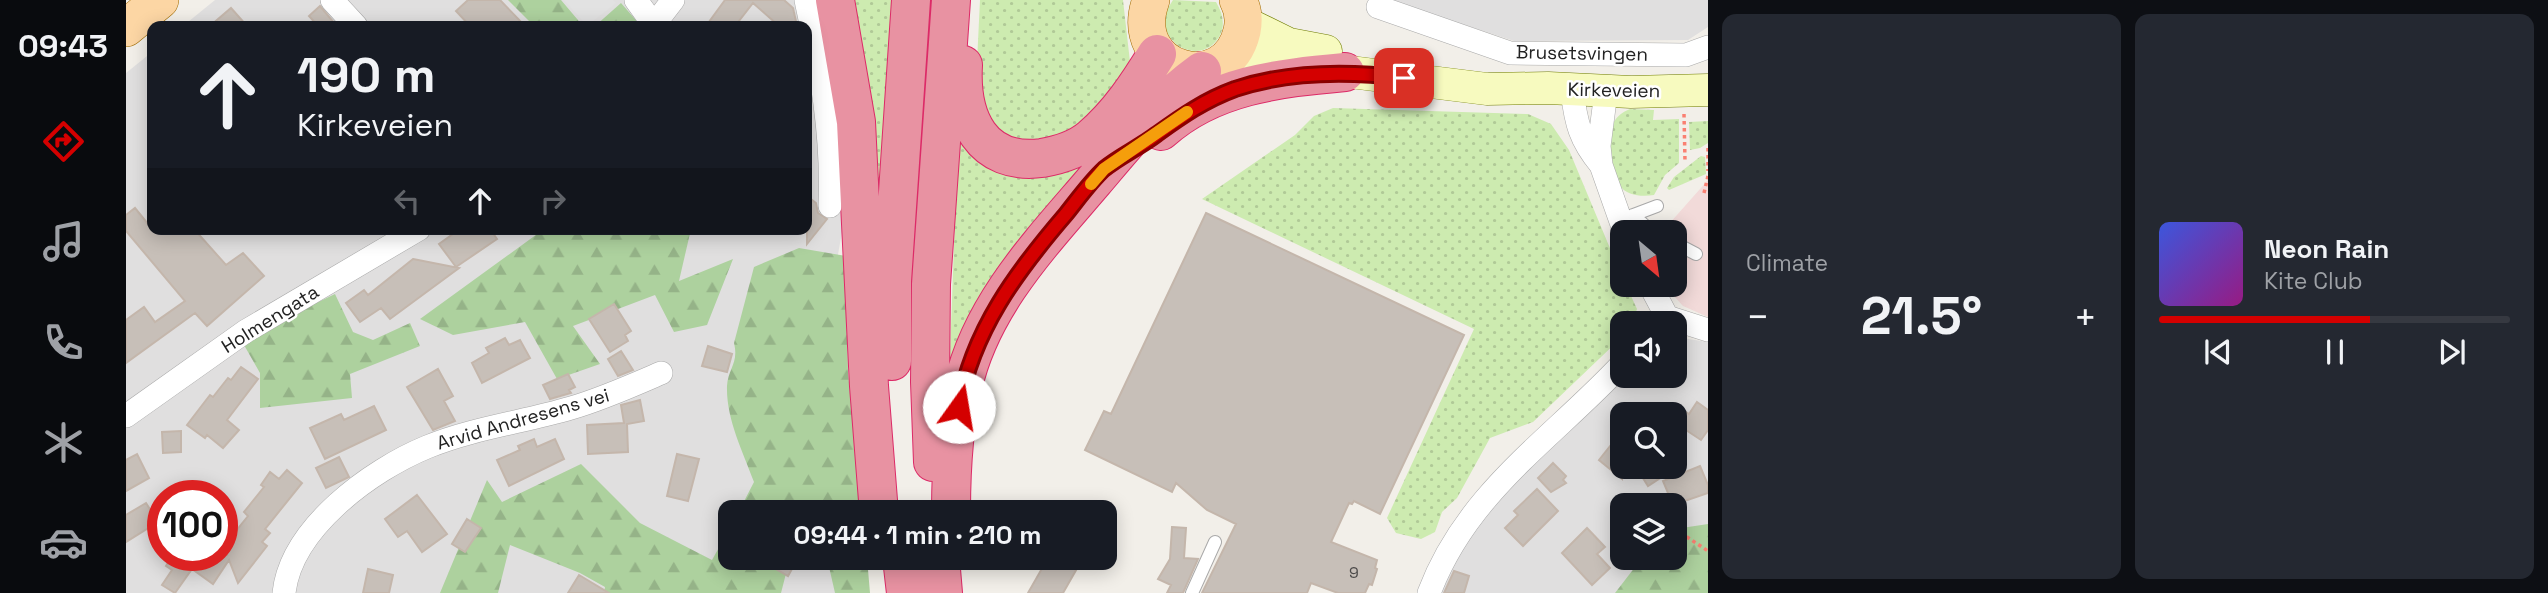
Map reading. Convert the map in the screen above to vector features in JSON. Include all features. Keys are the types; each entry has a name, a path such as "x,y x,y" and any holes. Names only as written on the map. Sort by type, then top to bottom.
{"highway":[{"path":"835,0 856,122 869,386 878,500"},
{"path":"898,500 892,384 892,281 911,0"},
{"path":"936,500 930,382 931,284 951,0"},
{"path":"967,0 962,80 966,107 974,129 990,148 1006,156 1029,159 1058,156 1089,140 1136,89 1157,54"},
{"path":"951,500 954,430 963,383 981,334 1011,282 1032,253 1158,107 1214,66"},
{"path":"1104,169 1182,115 1218,96 1272,80 1345,72"},
{"path":"903,570 906,593"},
{"path":"942,570 946,593"},
{"path":"946,593 949,570"}],"main road":[{"path":"126,28 160,0"},
{"path":"162,21 188,0"},
{"path":"1150,0 1146,20 1148,38 1157,54 1170,65 1185,70 1214,66 1239,44 1241,11"},
{"name":"Kirkeveien","path":"1241,11 1275,39 1306,48 1504,75 1560,90"},
{"path":"126,51 147,34"},
{"name":"Kirkeveien","path":"1214,66 1286,64 1487,89 1695,94"}],"street":[{"path":"332,0 351,21"},
{"path":"636,0 651,21"},
{"path":"658,21 673,0"},
{"path":"806,0 811,21"},
{"name":"Brusetsvingen","path":"1379,3 1510,54 1686,55 1708,47"},
{"path":"812,26 831,139 830,206"},
{"path":"1560,90 1587,149 1601,165 1625,220"},
{"path":"1601,165 1600,146 1606,92"},
{"name":"Holmengata","path":"126,416 246,331 409,235"},
{"path":"1687,325 1708,330"},
{"name":"Arvid Andresens vei","path":"284,593 285,583 298,551 312,530 334,507 373,477 426,447 477,431 569,409 612,395 661,373"},
{"path":"1429,593 1440,567 1467,522 1502,478 1610,375"}],"lane":[{"path":"1631,220 1657,206"},
{"path":"1687,249 1696,254"},
{"path":"1192,593 1215,542"}],"path":[{"path":"1685,161 1695,94"},
{"path":"1708,148 1708,171"},
{"path":"1704,193 1708,176"},
{"path":"1687,537 1708,551"}],"shaded area":[{"path":"215,0 818,0 844,221 816,377 833,500 718,500 718,570 844,570 847,593 126,593 126,73 147,56 147,235 812,235 812,21 189,21"},
{"path":"564,0 613,0 616,3 593,21 583,21"},
{"path":"1388,0 1708,0 1708,27 1688,40 1514,41"},
{"path":"1708,180 1708,317 1683,306 1676,298 1687,298 1687,220 1673,220"},
{"path":"1687,339 1708,342 1708,593 1439,593 1480,516 1611,388 1687,388"}],"green space":[{"path":"508,0 561,0 579,21 529,21"},
{"path":"848,0 892,0 880,223"},
{"path":"980,0 1123,0 1130,62 1128,72 1069,136 1013,142 993,124 976,83"},
{"path":"1173,0 1216,2 1223,25 1213,44 1202,50 1191,51 1171,39 1166,28 1166,15"},
{"path":"621,3 637,21 601,21"},
{"path":"1333,108 1528,114 1551,124 1569,150 1610,248 1610,298 1632,298 1637,309 1610,311 1610,348 1533,422 1490,438 1457,498 1442,512 1435,532 1421,539 1396,533 1387,518 1474,329 1202,199 1295,135 1314,116"},
{"path":"1630,109 1654,110 1653,120 1679,119 1679,163 1665,175 1654,195 1630,194 1622,189 1616,178 1610,132 1616,118"},
{"path":"1708,121 1708,143 1690,150 1689,122"},
{"path":"958,134 1090,155 949,382"},
{"path":"1701,156 1705,157 1706,174 1669,190 1667,188 1674,177"},
{"path":"536,235 690,235 679,281 733,259 707,325 674,332 655,295 573,326 600,364 557,379 525,322 453,335 420,319"},
{"path":"799,248 846,256 848,372 861,500 745,500 754,482 729,411 727,386 735,356 734,343 754,267"},
{"path":"335,294 353,332 373,340 410,323 420,346 350,374 352,398 260,408 260,373 244,345 281,320"},
{"path":"581,464 640,523 712,560 718,549 718,570 787,570 781,593 604,593 605,587 580,573 510,545 498,593 440,593 487,480 502,502"},
{"path":"1708,524 1708,593 1615,593 1633,570 1687,570 1687,527"},
{"path":"830,570 868,570 870,593 835,593"}],"building":[{"path":"468,0 500,0 520,21 465,21 456,11"},
{"path":"725,0 784,0 793,8 796,21 773,21 753,3 739,21 710,21"},
{"path":"320,6 332,21 314,21 309,16"},
{"path":"231,8 243,21 216,21"},
{"path":"812,200 816,203 818,213 827,219 807,244 807,235 812,235"},
{"path":"135,208 147,223 147,235 199,235 226,265 243,253 264,276 207,326 195,313 126,363 126,320 144,307 155,322 185,301 126,231 126,215"},
{"path":"1206,213 1464,335 1380,514 1354,501 1349,503 1331,542 1377,560 1372,585 1369,584 1365,593 1338,593 1311,583 1307,593 1202,593 1236,524 1207,510 1176,483 1172,492 1085,450 1104,411 1111,414"},
{"path":"452,235 494,235 497,239 456,267 439,244"},
{"path":"413,259 459,268 390,319 381,308 360,322 346,303 364,290 368,295"},
{"path":"614,304 631,331 625,335 628,341 610,352 589,319"},
{"path":"505,338 509,345 520,340 530,358 482,383 472,363 489,353 486,348"},
{"path":"708,346 732,354 727,372 702,366"},
{"path":"621,351 633,370 618,376 608,359"},
{"path":"241,367 258,379 227,420 239,430 223,448 207,435 205,438 187,425 210,395 213,397"},
{"path":"438,369 453,396 444,401 455,421 433,430 407,387"},
{"path":"568,374 575,387 569,390 571,393 550,399 543,385"},
{"path":"640,400 644,421 627,424 628,452 588,454 587,425 624,423 621,405"},
{"path":"1697,402 1708,410 1708,430 1701,440 1687,431 1687,413 1689,414"},
{"path":"374,406 386,430 325,459 310,428 341,414 344,420"},
{"path":"181,431 181,452 163,453 162,432"},
{"path":"534,439 537,447 555,439 564,459 509,486 497,460 520,450 518,446"},
{"path":"1610,446 1610,469 1599,460"},
{"path":"137,454 149,478 126,491 126,460"},
{"path":"677,454 699,459 688,501 667,496"},
{"path":"339,457 349,477 326,488 316,468"},
{"path":"1553,463 1566,476 1563,480 1566,483 1551,492 1538,478"},
{"path":"1700,466 1708,485 1708,493 1687,500 1687,493 1668,493 1663,481 1687,479 1687,471"},
{"path":"287,470 302,483 265,529 270,533 262,542 267,546 238,583 233,571 238,571 238,528 248,516 244,512 264,487 261,485 270,472 279,479"},
{"path":"1644,479 1659,479 1648,486"},
{"path":"1537,489 1558,511 1523,546 1505,528 1518,515 1514,511"},
{"path":"417,495 447,534 422,552 407,531 398,537 385,519"},
{"path":"147,505 147,529 126,542 126,515"},
{"path":"467,519 481,528 465,552 452,544"},
{"path":"1172,527 1186,528 1184,558 1198,559 1183,593 1167,593 1171,585 1158,579 1170,559"},
{"path":"1587,528 1605,547 1597,554 1610,568 1592,585 1562,553"},
{"path":"368,569 393,575 389,593 363,593"},
{"path":"778,570 791,570 788,576"},
{"path":"1041,570 1076,570 1063,593 1028,593"},
{"path":"171,571 191,571 175,593 162,585"},
{"path":"195,571 222,571 213,584"},
{"path":"1454,571 1469,576 1464,593 1444,593"},
{"path":"579,575 609,593 568,593"}],"slow traffic":[{"path":"1091,184 1104,169 1187,112"}],"route":[{"path":"959,407 963,383 981,334 1011,282 1032,253 1104,169 1182,115 1238,88 1289,77 1345,72 1404,78"}]}
